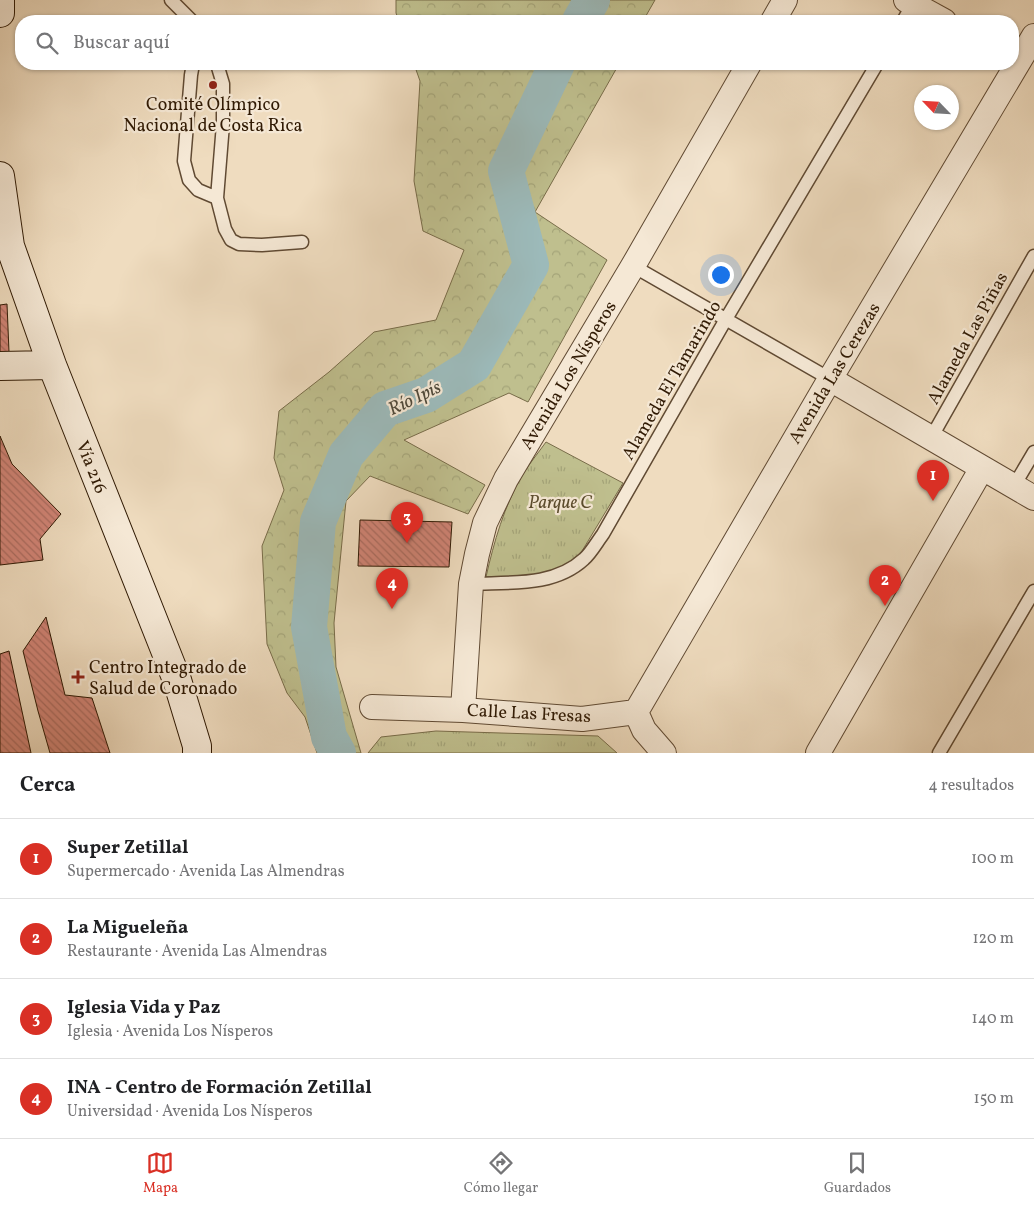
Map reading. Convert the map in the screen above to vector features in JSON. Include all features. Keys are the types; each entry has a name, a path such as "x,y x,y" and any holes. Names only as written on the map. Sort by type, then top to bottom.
{"main road":[{"path":"0,0 0,13"},
{"name":"Vía 216","path":"0,176 10,246 52,365 177,680 197,746 197,753"},
{"path":"0,366 52,365"}],"street":[{"path":"776,15 785,0"},
{"path":"907,8 927,15"},
{"name":"Avenida Las Cerezas","path":"1022,65 1034,36"},
{"name":"Avenida Los Nísperos","path":"463,710 472,584 476,554 485,523 506,479 633,266 746,70"},
{"name":"Avenida Las Cerezas","path":"636,712 830,379 1019,70"},
{"path":"830,379 1034,498"},
{"path":"818,753 982,468"},
{"name":"Calle Las Fresas","path":"372,707 463,710 582,719 636,712"},
{"path":"636,712 644,730 664,753"}],"lane":[{"path":"171,0 186,15"},
{"path":"192,70 184,161 189,180 198,190 217,198"},
{"path":"219,70 223,84 224,124 217,198 225,229 231,240 239,244 262,245 302,242"},
{"name":"Alameda El Tamarindo","path":"472,584 544,580 570,570 585,559 603,534 726,319 873,70"},
{"name":"Alameda Las Piñas","path":"931,438 1034,256"},
{"path":"633,266 830,379"},
{"path":"1014,486 1034,452"},
{"path":"939,753 1034,591"}],"green space":[{"path":"396,0 655,0 646,15 397,15"},
{"path":"416,70 616,70 535,212 607,260 528,402 509,393 404,440 485,485 468,514 370,476 346,501 334,623 336,667 361,753 317,753 305,717 287,693 267,644 262,546 284,490 274,458 279,411 329,372 374,332 436,320 464,250 423,231 414,181 420,81"},
{"name":"Parque C","path":"546,442 623,483 579,556 559,569 535,577 486,577 496,537 510,499 523,474"},
{"path":"436,731 598,736 617,753 368,753 381,737"}],"building":[{"path":"7,304 9,352 0,352 0,305"},
{"path":"0,436 12,464 61,514 40,539 43,560 0,565"},
{"path":"360,520 452,522 449,567 358,566"},
{"path":"46,617 65,695 92,698 110,753 50,753 23,651"},
{"path":"9,651 31,753 0,753 0,654"}],"waterway":[{"name":"Río Ipís","path":"583,15 592,0"},
{"name":"Río Ipís","path":"338,753 329,737 309,627 318,522 346,455 385,409 426,395 474,365 531,265 506,171 554,70"}],"place":[{"name":"Comité Olímpico Nacional de Costa Rica","path":"213,85"},
{"name":"Super Zetillal","path":"933,501"},
{"name":"Iglesia Vida y Paz","path":"407,543"},
{"name":"La Migueleña","path":"885,606"},
{"name":"INA - Centro de Formación Zetillal","path":"392,609"},
{"name":"Centro Integrado de Salud de Coronado","path":"78,677"}]}
